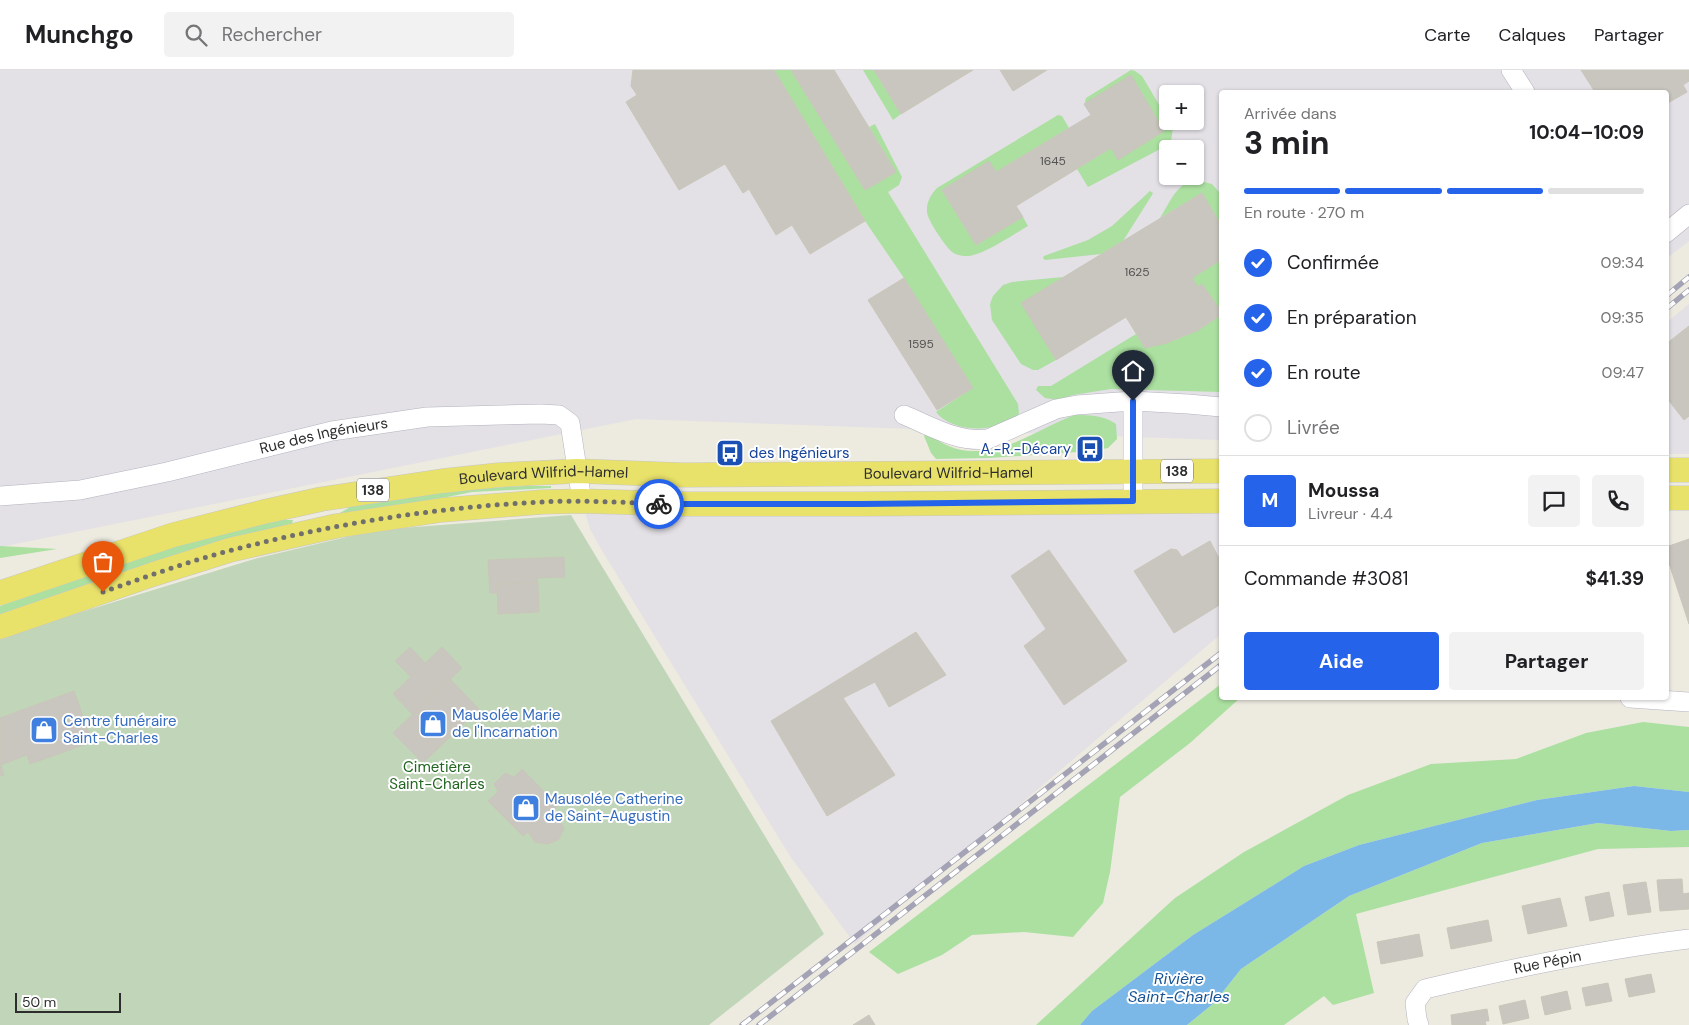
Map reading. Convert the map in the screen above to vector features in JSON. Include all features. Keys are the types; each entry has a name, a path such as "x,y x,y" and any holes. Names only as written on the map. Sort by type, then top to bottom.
{"main road":[{"path":"1669,470 1689,470"},
{"name":"Boulevard Wilfrid-Hamel","path":"0,593 173,536 263,512 322,499 442,481 499,475 577,471 683,475 1219,471"},
{"path":"1669,498 1689,498"},
{"name":"Boulevard Wilfrid-Hamel","path":"0,627 230,550 301,533 442,510 542,502 582,501 683,504 862,504 1219,500"}],"street":[{"path":"1512,70 1524,90"},
{"path":"1669,230 1689,214"},
{"path":"904,415 954,437 977,440 988,439 1056,409 1077,405 1133,401 1219,407"},
{"path":"1133,401 1133,501"},
{"name":"Rue des Ingénieurs","path":"0,496 80,490 167,472 332,431 427,417 541,414 559,415 570,423 582,501"},
{"path":"1660,700 1689,702"},
{"name":"Rue Pépin","path":"1419,1025 1416,1019 1415,1003 1425,989 1537,963 1618,948 1689,939"}],"shaded area":[{"path":"0,70 1689,70 1689,241 1669,257 1669,90 1219,90 1219,440 636,419 0,547"},
{"path":"1689,304 1689,454 1669,454 1669,321"},
{"path":"582,501 1219,501 1219,636 855,944 790,856 590,529"}],"green space":[{"path":"774,70 791,70 865,190 896,172 869,127 875,124 902,177 899,185 888,192 1018,404 1019,414 1011,420 989,428 965,427 953,424 936,412 973,388 904,278 865,221"},
{"path":"863,70 874,70 901,114 893,120"},
{"path":"1131,70 1135,71 1142,76 1159,105 1159,123 1131,76 1086,103 1086,98"},
{"path":"1058,115 1062,116 1069,128 996,172 989,162 942,190 976,245 1023,217 1028,226 980,253 966,256 952,252 940,237 928,216 927,205 933,193 937,188"},
{"path":"1173,130 1171,140 1159,140 1159,150 1088,187 1077,169 1111,148 1118,159 1164,131"},
{"path":"1204,182 1212,184 1219,192 1219,222 1202,193 1160,218 1184,185 1204,185"},
{"path":"1150,191 1153,193 1152,195 1123,241 1101,254 1045,260 1043,258 1088,240 1112,226"},
{"path":"1219,261 1219,308 1202,285 1198,287 1192,278"},
{"path":"1063,277 1022,304 1056,360 1038,370 1033,370 1021,364 992,320 990,304 993,296 1003,285 1012,282"},
{"path":"1219,316 1219,392 1111,389 1073,395 1058,400 1045,398 1036,390 1038,386 1051,386 1136,334 1145,348 1185,336"},
{"path":"1075,415 1096,416 1111,421 1116,424 1117,439 1108,448 1092,451 989,458 936,459 931,453 924,436 926,434 930,435 950,447 972,451 986,451 1012,444"},
{"path":"551,486 551,488 472,492 377,511 339,516 340,513 350,507 364,503 455,490"},
{"name":"Cimetière Saint-Charles","path":"571,515 824,934 709,1025 0,1025 0,637 258,558 376,530"},
{"path":"279,520 293,520 291,527 0,617 0,606 172,547"},
{"path":"0,546 57,549 0,558"},
{"path":"1219,686 1219,700 1238,700 1190,743 1120,797 1110,872 1103,903 1073,937 1024,932 972,935 942,955 898,974 869,952"},
{"path":"1643,722 1689,727 1689,792 1634,786 1537,800 1359,845 1304,866 1193,935 1092,1011 1080,1025 1036,1025 1175,898 1244,852 1348,795 1431,764 1516,759 1586,733"},
{"path":"1598,823 1671,831 1689,830 1689,847 1598,849 1356,914 1374,993 1333,1005 1324,996 1284,1025 1187,1025 1214,1003 1241,969 1349,896 1482,843"}],"water":[{"name":"Rivière Saint-Charles","path":"1634,786 1689,792 1689,830 1671,831 1598,823 1482,843 1349,896 1241,969 1214,1003 1187,1025 1080,1025 1092,1011 1193,935 1304,866 1359,845 1537,800"}],"building":[{"path":"633,70 774,70 865,221 810,254 792,225 776,235 749,189 743,193 725,164 679,190 626,102 637,95 631,86"},
{"path":"791,70 834,70 896,172 865,190"},
{"path":"874,70 973,70 901,114"},
{"path":"1000,70 1047,70 1013,91"},
{"path":"1581,70 1689,70 1689,81 1683,85 1687,92 1669,102 1669,90 1594,90"},
{"path":"1131,75 1159,123 1159,130 1164,131 1118,160 1111,148 1016,206 1023,217 976,245 942,190 989,161 996,172 1091,115 1084,104"},
{"path":"1202,193 1219,222 1219,261 1192,278 1198,287 1202,284 1219,308 1219,316 1197,331 1167,343 1145,348 1126,317 1056,360 1021,303"},
{"path":"904,278 973,388 937,410 868,300"},
{"path":"1689,326 1689,416 1684,420 1669,401 1669,342"},
{"path":"1689,539 1689,624 1669,563 1669,546"},
{"path":"1210,541 1219,558 1219,605 1174,633 1134,571 1171,549 1177,550 1182,557"},
{"path":"1049,550 1127,661 1064,705 1024,646 1046,629 1011,576"},
{"path":"564,557 565,577 537,578 538,583 497,584 497,593 490,593 488,560"},
{"path":"538,583 539,612 498,614 497,584"},
{"path":"916,632 946,675 889,707 875,682 843,698 895,775 827,816 771,721"},
{"path":"410,647 425,663 411,677 395,661"},
{"path":"442,647 462,668 413,715 393,694"},
{"name":"Mausolée Marie de l'Incarnation","path":"450,679 479,709 423,763 393,733"},
{"name":"Centre funéraire Saint-Charles","path":"74,691 92,742 30,764 27,755 1,765 4,775 0,776 0,718"},
{"name":"Mausolée Catherine de Saint-Augustin","path":"522,769 557,805 554,811 564,829 558,840 547,844 535,842 528,832 523,836 488,801 498,792 494,784 505,773 514,777"},
{"path":"1682,879 1683,894 1689,893 1689,909 1660,911 1657,880"},
{"path":"1646,882 1651,912 1628,915 1623,885"},
{"path":"1609,892 1614,916 1590,921 1585,897"},
{"path":"1560,898 1567,926 1528,934 1522,906"},
{"path":"1488,920 1492,941 1451,949 1447,928"},
{"path":"1419,934 1423,956 1381,964 1377,942"},
{"path":"1651,974 1655,992 1629,997 1625,979"},
{"path":"1608,983 1612,1001 1586,1006 1582,988"},
{"path":"1567,991 1571,1009 1545,1015 1541,997"},
{"path":"1525,1000 1529,1018 1503,1024 1499,1006"},
{"path":"1487,1009 1489,1021 1485,1021 1486,1025 1452,1025 1451,1015"},
{"path":"869,1015 875,1025 853,1025"}],"railway":[{"path":"1669,294 1689,277"},
{"path":"1669,307 1689,290"},
{"path":"742,1025 1219,655"},
{"path":"759,1025 1219,667"}],"way so far":[{"path":"103,592 230,550 336,526 442,510 542,502 582,501 659,504"}],"place":[{"name":"A.-R.-Décary","path":"1090,449"},
{"name":"des Ingénieurs","path":"730,453"},
{"name":"Mausolée Marie de l'Incarnation","path":"433,724"},
{"name":"Centre funéraire Saint-Charles","path":"44,730"},
{"name":"Mausolée Catherine de Saint-Augustin","path":"526,808"}],"route":[{"path":"659,504 1133,501 1133,401"}]}
